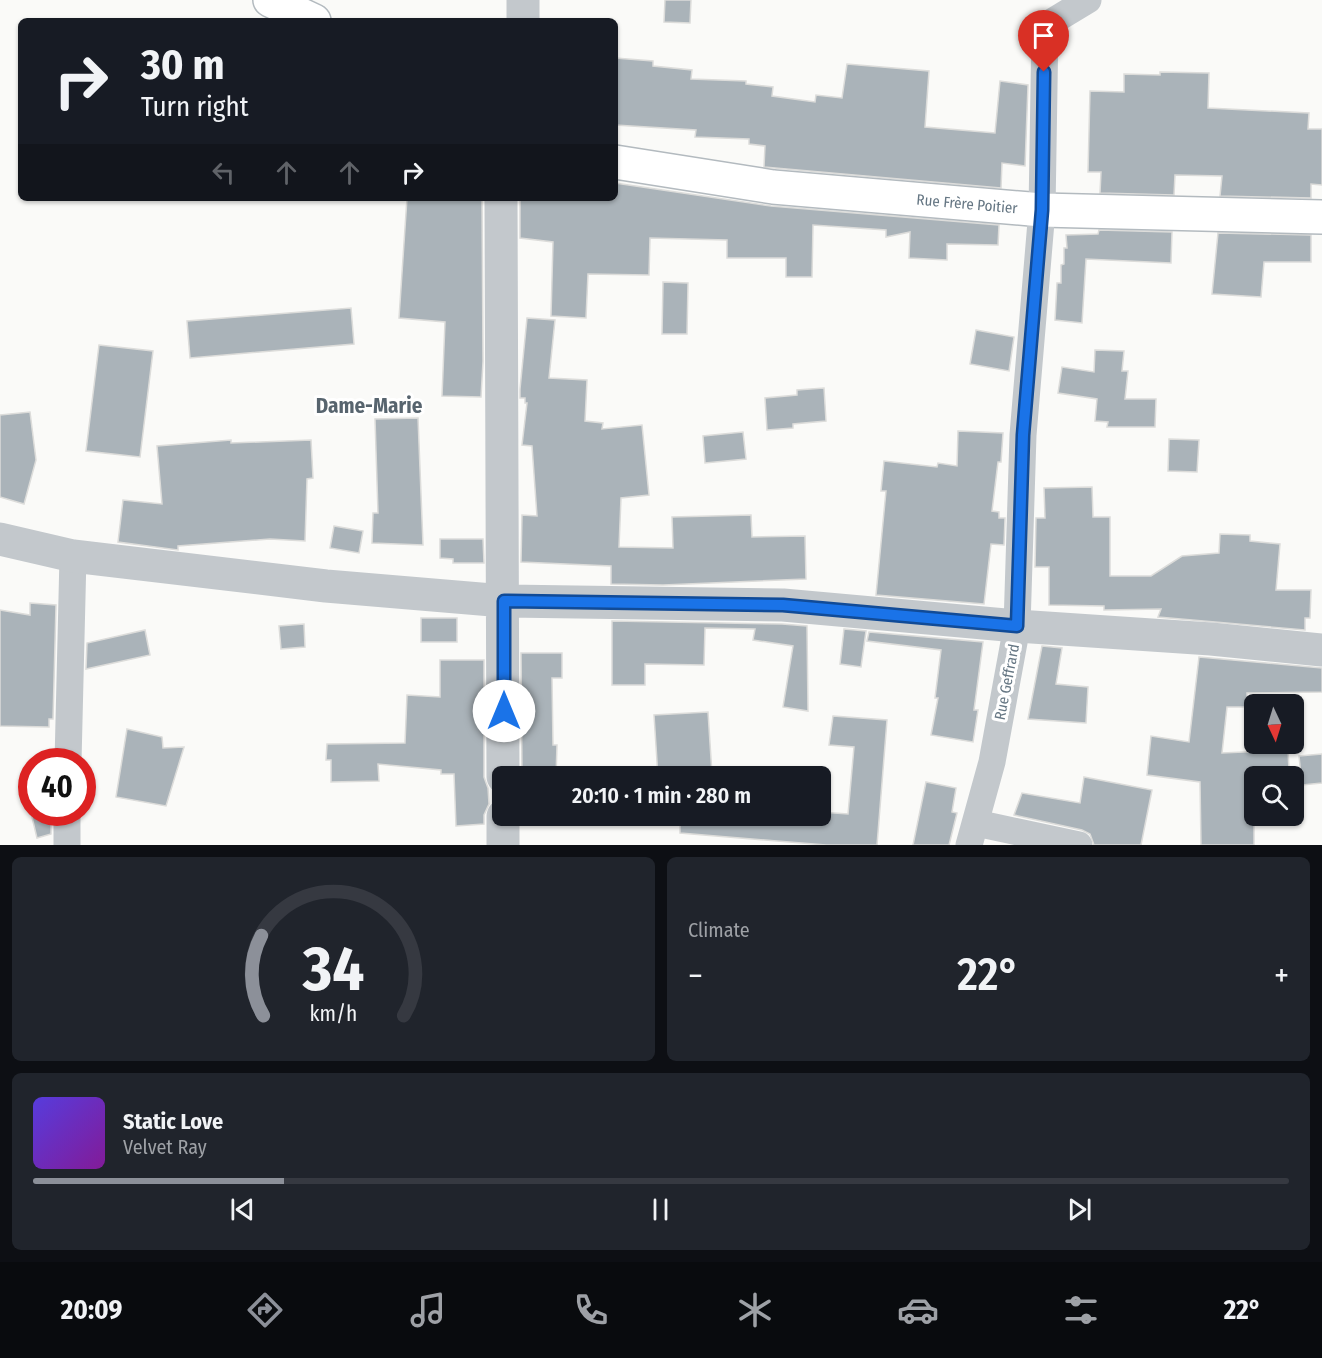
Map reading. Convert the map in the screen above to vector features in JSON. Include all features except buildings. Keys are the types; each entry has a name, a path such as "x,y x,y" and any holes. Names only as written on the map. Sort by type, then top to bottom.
{"main road":[{"path":"270,0 308,18"},
{"name":"Rue Frère Poitier","path":"618,162 773,188 1042,210 1322,217"}],"street":[{"path":"523,0 523,18"},
{"name":"Rue Geffrard","path":"972,834 992,762 1017,626 1023,435 1042,210 1045,26 1088,0"},
{"path":"501,201 504,766"},
{"path":"0,539 73,556 326,586 504,601 783,605 1322,650"},
{"path":"68,748 73,556"},
{"path":"67,826 67,845"},
{"path":"503,826 503,845"},
{"path":"972,834 1078,845"}],"district":[{"name":"Dame-Marie","path":"369,406"}],"route":[{"path":"504,711 504,601 783,605 1017,626 1023,435 1042,210 1044,72"}]}
